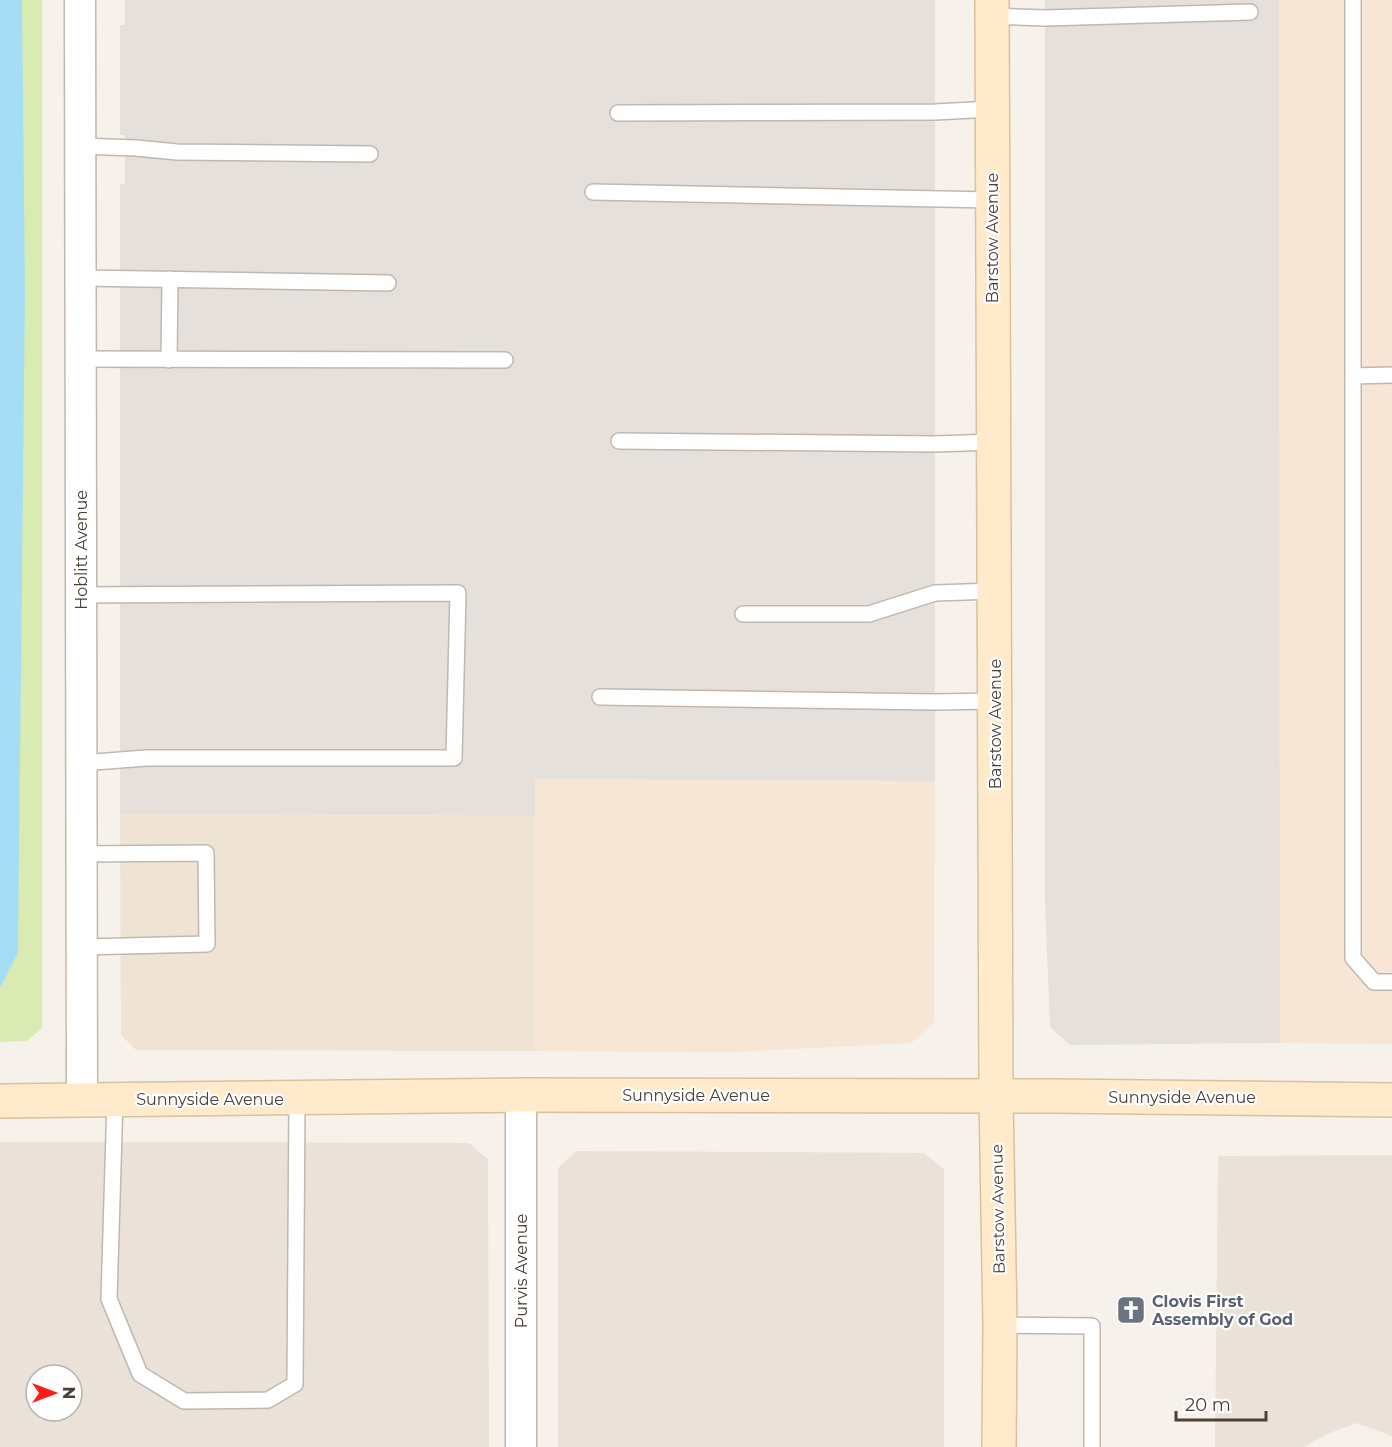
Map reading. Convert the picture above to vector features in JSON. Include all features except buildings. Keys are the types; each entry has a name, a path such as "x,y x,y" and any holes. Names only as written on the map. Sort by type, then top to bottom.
{"main road":[{"name":"Barstow Avenue","path":"992,8 999,1447"},
{"name":"Sunnyside Avenue","path":"0,1101 521,1095 1298,1097 1392,1100"}],"street":[{"name":"Hoblitt Avenue","path":"80,0 82,1100"},
{"name":"Purvis Avenue","path":"521,1095 521,1447"}],"lane":[{"path":"1353,0 1353,958 1374,982 1392,982"},
{"path":"992,8 1045,18 1250,12"},
{"path":"618,113 923,112 992,109"},
{"path":"80,146 177,152 370,154"},
{"path":"593,192 992,200"},
{"path":"81,278 388,283"},
{"path":"169,360 171,279"},
{"path":"81,359 505,360"},
{"path":"1353,376 1392,375"},
{"path":"619,441 935,444 993,442"},
{"path":"743,614 869,614 935,593 994,591"},
{"path":"81,595 458,593 454,758 146,758 82,763"},
{"path":"600,697 935,702 995,700"},
{"path":"82,854 206,854 207,944 82,947"},
{"path":"115,1099 109,1299 140,1374 184,1401 268,1400 295,1384 297,1099"},
{"path":"1000,1325 1092,1326 1092,1447"}],"shaded area":[{"path":"125,0 935,0 935,781 535,779 535,816 120,814 120,184 125,184 125,135 120,135 120,25 125,25"},
{"path":"1045,0 1279,0 1280,1043 1070,1045 1050,1027 1045,900"},
{"path":"1279,0 1392,0 1392,1044 1280,1043"},
{"path":"535,779 935,781 934,1023 911,1043 733,1052 535,1051"},
{"path":"120,814 535,816 535,1051 136,1050 121,1035"},
{"path":"0,1142 469,1143 488,1159 489,1447 0,1447"},
{"path":"577,1151 924,1153 944,1169 944,1447 558,1447 558,1168"},
{"path":"1392,1155 1392,1436 1357,1423 1327,1434 1304,1447 1215,1447 1218,1156"}],"green space":[{"path":"0,0 42,0 42,1028 27,1041 0,1042"}],"water":[{"path":"0,0 22,0 25,292 18,953 0,988"}],"place":[{"name":"Clovis First Assembly of God","path":"1131,1310"}]}
